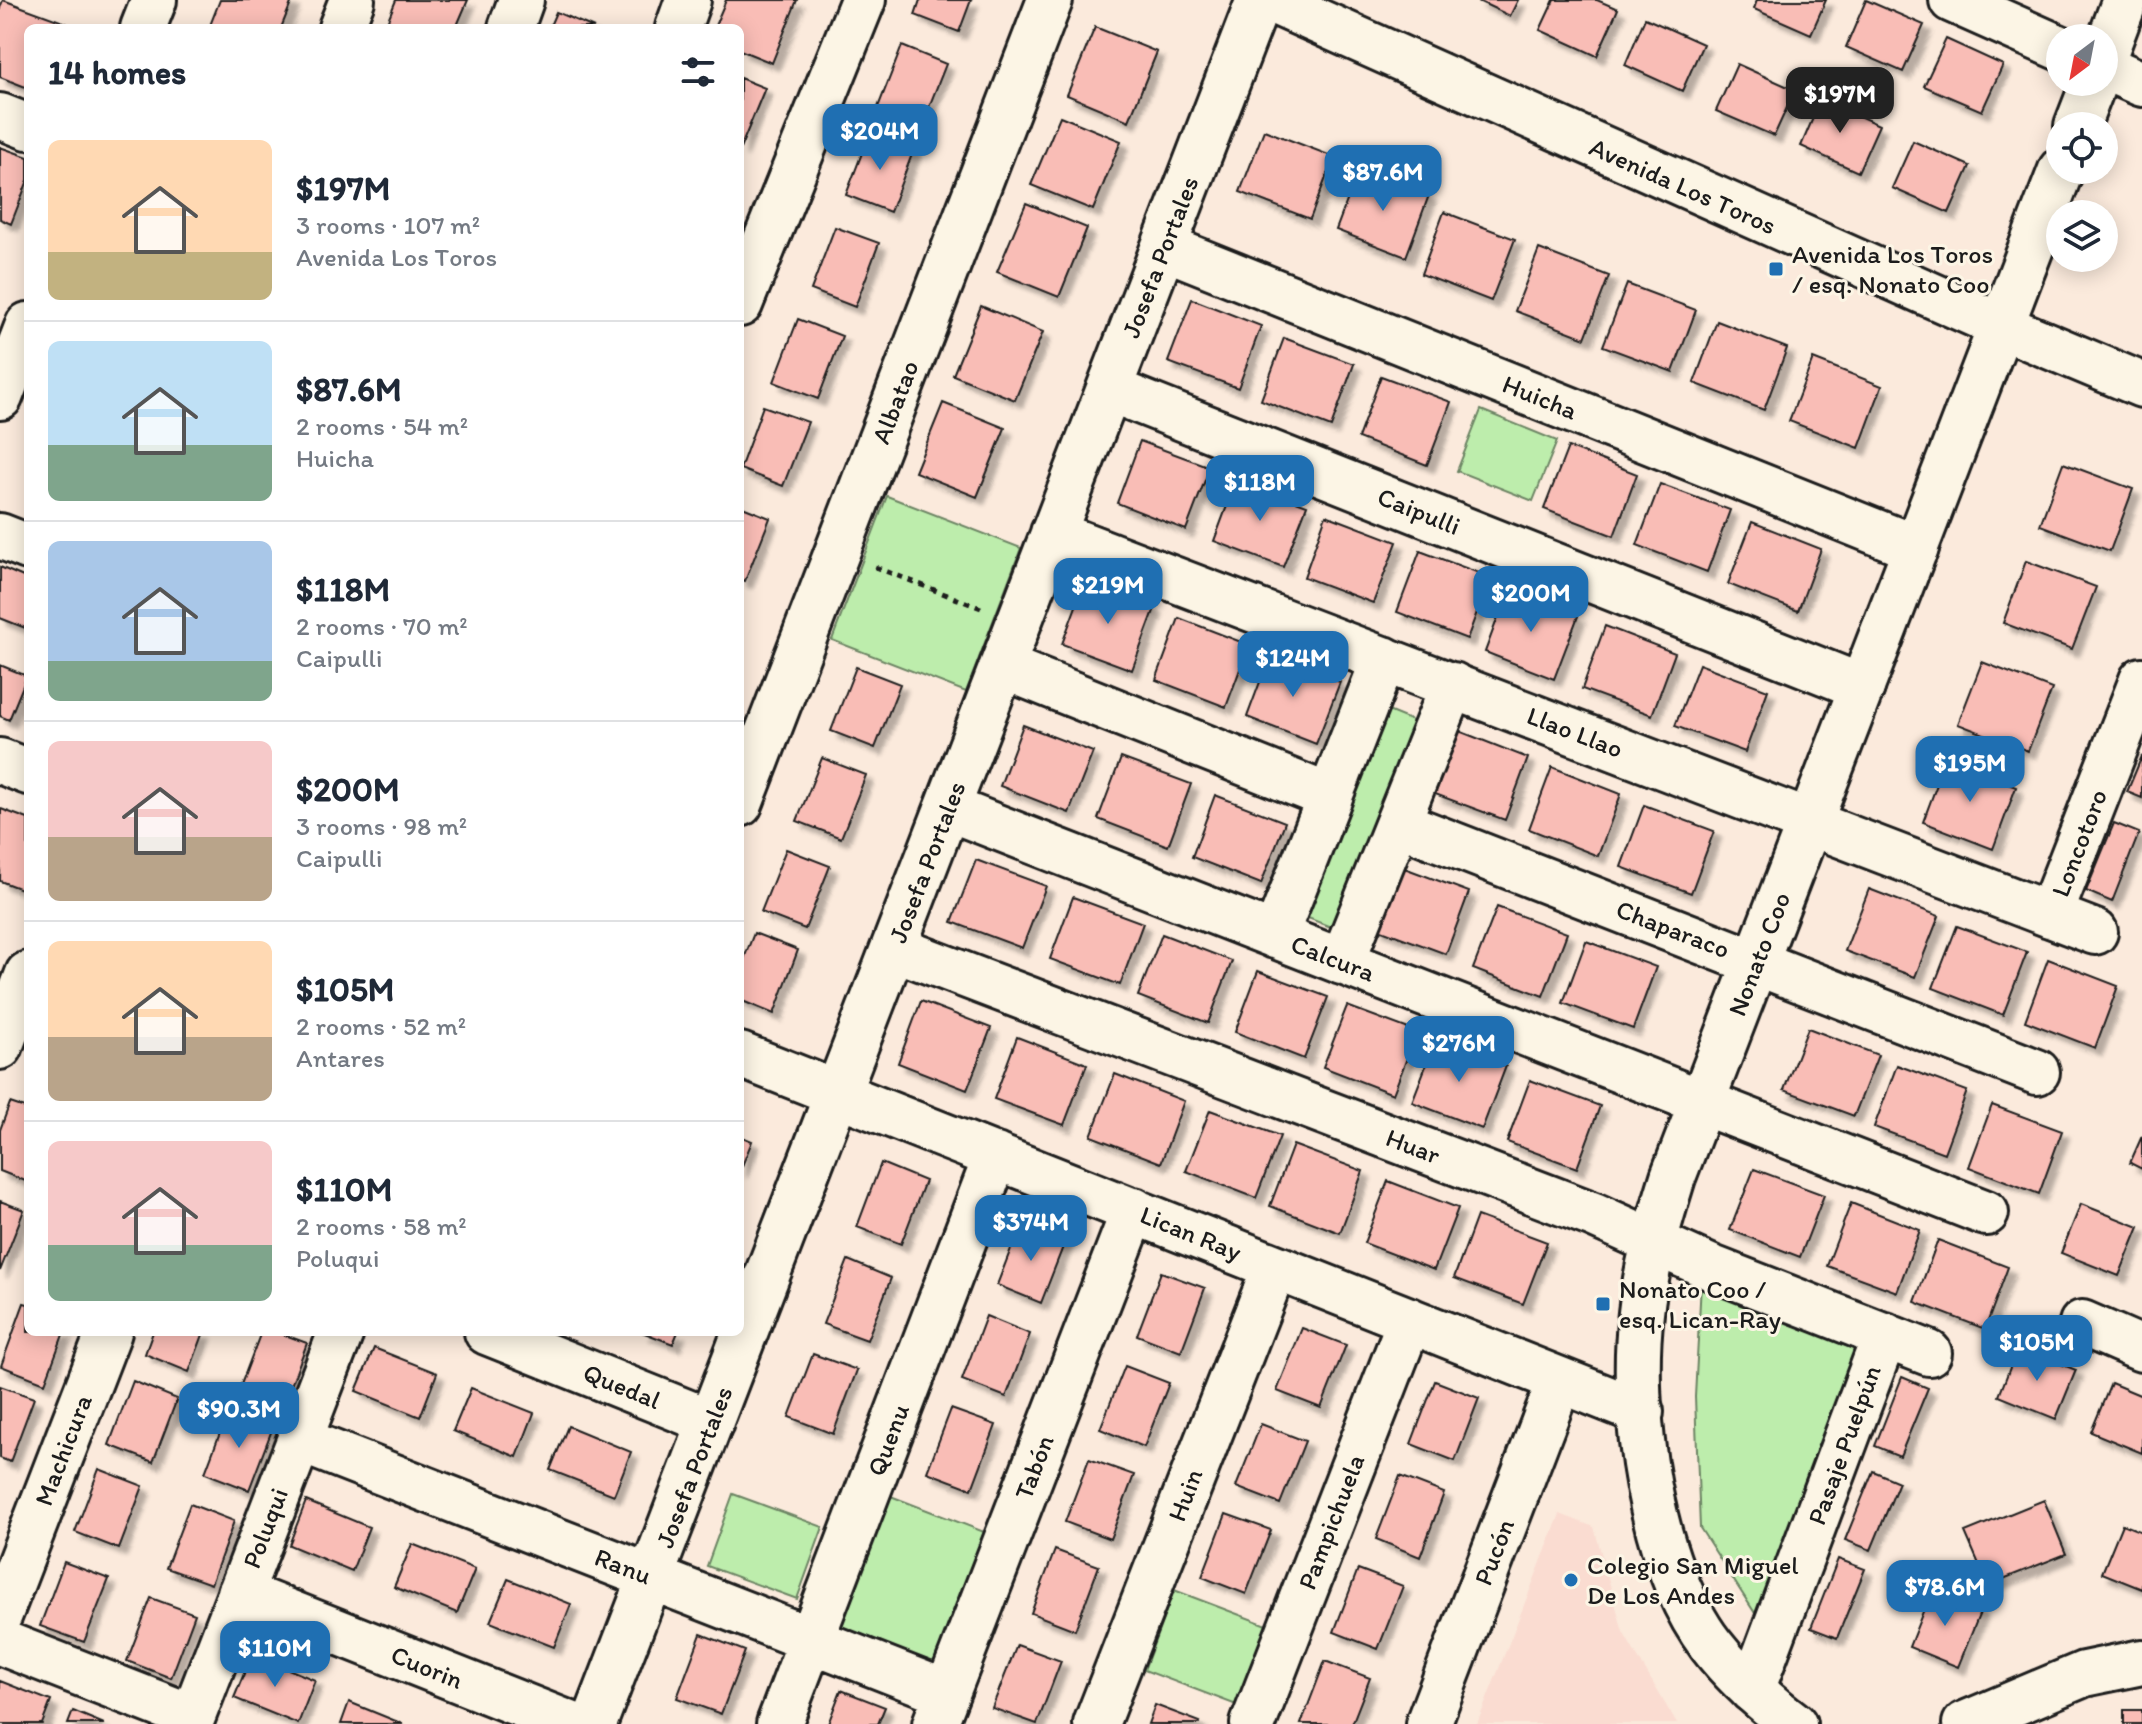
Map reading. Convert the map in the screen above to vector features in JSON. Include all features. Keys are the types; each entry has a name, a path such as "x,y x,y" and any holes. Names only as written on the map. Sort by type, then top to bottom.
{"street":[{"path":"145,24 154,0"},
{"path":"343,24 352,0"},
{"path":"512,24 521,0"},
{"path":"679,24 688,0"},
{"path":"744,294 863,0"},
{"name":"Albatao","path":"744,794 1050,0"},
{"name":"Josefa Portales","path":"744,1301 756,1257 837,1093 1259,0"},
{"name":"Avenida Los Toros","path":"1270,0 2001,326 2142,385"},
{"path":"1952,0 2046,42"},
{"path":"2116,24 2125,0"},
{"path":"2118,73 2142,84"},
{"path":"0,116 24,125"},
{"name":"Nonato Coo","path":"1794,1724 1752,1690 1709,1643 1687,1608 1671,1571 1651,1496 1641,1412 1640,1316 1654,1242 1702,1102 2056,184"},
{"name":"Huicha","path":"1164,247 1916,548"},
{"path":"0,397 24,339"},
{"name":"Caipulli","path":"1109,389 1862,687"},
{"name":"Llao Llao","path":"1053,533 2095,932"},
{"path":"0,536 24,545"},
{"path":"1275,936 1384,659"},
{"path":"1002,666 1330,797"},
{"name":"Loncotoro","path":"2050,915 2142,680"},
{"path":"1342,962 1453,685"},
{"path":"0,761 24,770"},
{"name":"Calcura","path":"948,808 1986,1213"},
{"name":"Chaparaco","path":"1398,823 2037,1072"},
{"name":"Huar","path":"894,948 1594,1215 1929,1353"},
{"path":"0,1047 24,984"},
{"name":"Lican Ray","path":"744,1057 1641,1412"},
{"name":"Quenu","path":"779,1724 996,1156"},
{"name":"Tabón","path":"941,1708 1134,1210"},
{"name":"Huin","path":"1096,1724 1275,1267"},
{"name":"Pampichuela","path":"1253,1724 1410,1320"},
{"path":"2082,1323 2142,1349"},
{"name":"Pasaje Puelpún","path":"1752,1690 1885,1335"},
{"name":"Machicura","path":"0,1614 107,1336"},
{"name":"Poluqui","path":"191,1720 339,1336"},
{"name":"Quedal","path":"497,1336 711,1422"},
{"name":"Josefa Portales","path":"594,1724 711,1422 734,1336"},
{"name":"Pucón","path":"1428,1724 1560,1380"},
{"name":"Ranu","path":"300,1440 811,1640 941,1708"},
{"name":"Cuorin","path":"240,1593 570,1724"},
{"path":"0,1642 191,1720"},
{"path":"1965,1724 2084,1674 2142,1662"}],"path":[{"path":"837,552 1019,623"}],"shaded area":[{"name":"Colegio San Miguel De Los Andes","path":"1560,1514 1594,1527 1623,1632 1677,1724 1477,1724"}],"green space":[{"path":"1481,410 1557,441 1533,501 1457,471"},
{"path":"887,496 1021,548 966,692 832,640"},
{"path":"1371,704 1427,727 1346,933 1290,911"},
{"path":"1701,1283 1866,1346 1762,1624 1700,1528 1695,1397"},
{"path":"733,1494 823,1527 797,1599 707,1566"},
{"path":"888,1495 992,1535 938,1674 835,1634"},
{"path":"1174,1590 1277,1629 1247,1709 1144,1670"}],"building":[{"path":"3,0 66,23 24,24 24,86 0,77 0,8"},
{"path":"220,0 292,1 283,24 211,24"},
{"path":"396,0 468,0 458,24 386,24"},
{"path":"726,0 797,0 772,63 744,52 744,24 716,24"},
{"path":"920,0 971,0 959,32 915,15"},
{"path":"1476,0 1518,0 1510,16"},
{"path":"1554,0 1597,0 1618,9 1597,56 1540,30"},
{"path":"1757,0 1826,0 1811,34 1754,9"},
{"path":"1866,0 1924,25 1903,72 1846,47"},
{"path":"556,12 584,24 551,24"},
{"path":"1645,18 1703,44 1682,91 1625,65"},
{"path":"1095,27 1157,52 1129,121 1067,95"},
{"path":"1946,39 2003,65 1982,111 1924,86"},
{"path":"902,46 946,64 921,127 877,110"},
{"path":"1737,64 1795,90 1774,136 1716,111"},
{"path":"744,80 765,88 744,139"},
{"path":"1821,99 1879,125 1858,172 1801,146"},
{"path":"1060,116 1121,141 1093,210 1031,185"},
{"path":"1264,130 1334,157 1310,219 1240,192"},
{"path":"870,132 914,149 890,212 846,195"},
{"path":"1913,141 1970,166 1949,213 1892,188"},
{"path":"0,147 24,156 24,190 11,224 0,219"},
{"path":"1359,169 1429,195 1406,257 1336,230"},
{"path":"1026,203 1087,228 1059,297 997,272"},
{"path":"1444,212 1515,239 1491,301 1421,274"},
{"path":"835,227 879,243 855,307 811,290"},
{"path":"1539,249 1609,276 1585,338 1515,311"},
{"path":"1627,284 1696,310 1673,372 1603,346"},
{"path":"1192,299 1261,326 1238,388 1168,362"},
{"path":"981,306 1043,332 1015,400 953,375"},
{"path":"798,319 842,336 818,399 774,382"},
{"path":"1717,321 1787,348 1764,410 1694,383"},
{"path":"1284,338 1354,364 1331,427 1261,400"},
{"path":"1813,359 1882,386 1859,448 1789,421"},
{"path":"1381,376 1451,402 1427,465 1358,438"},
{"path":"943,403 1005,428 977,497 915,472"},
{"path":"763,406 808,422 783,486 744,471 744,458"},
{"path":"1140,441 1210,467 1186,530 1117,503"},
{"path":"1568,447 1637,474 1614,536 1544,509"},
{"path":"2063,463 2133,489 2110,551 2040,525"},
{"path":"1237,479 1307,505 1283,567 1214,541"},
{"path":"1660,484 1730,510 1707,572 1637,545"},
{"path":"744,508 770,518 744,581"},
{"path":"1326,515 1397,542 1373,603 1304,577"},
{"path":"1752,522 1821,549 1798,611 1728,584"},
{"path":"1420,551 1490,577 1467,639 1397,612"},
{"path":"2026,561 2096,587 2072,649 2003,623"},
{"path":"0,567 24,577 24,627 0,618"},
{"path":"1085,582 1155,608 1132,670 1062,644"},
{"path":"1508,590 1578,616 1554,679 1485,652"},
{"path":"1179,618 1249,645 1226,707 1156,680"},
{"path":"1605,626 1675,653 1652,715 1582,689"},
{"path":"1270,655 1340,682 1316,744 1247,717"},
{"path":"1982,662 2052,689 2028,751 1958,724"},
{"path":"1699,664 1768,690 1745,752 1675,726"},
{"path":"0,665 24,675 24,683 9,720 0,716"},
{"path":"856,667 900,684 875,748 831,731"},
{"path":"1023,725 1093,752 1069,813 1000,786"},
{"path":"1459,731 1528,758 1505,820 1435,794"},
{"path":"2142,756 2142,798 2127,792"},
{"path":"822,758 866,775 841,838 797,821"},
{"path":"1121,758 1191,784 1168,846 1098,819"},
{"path":"1946,760 2016,787 1993,849 1923,822"},
{"path":"1552,767 1621,794 1598,856 1529,829"},
{"path":"1215,795 1285,822 1261,884 1192,857"},
{"path":"1644,805 1714,831 1691,893 1621,867"},
{"path":"1,809 24,818 24,881 21,889 0,881"},
{"path":"2114,823 2139,833 2112,902 2086,891"},
{"path":"786,849 830,866 805,929 761,912"},
{"path":"976,860 1046,886 1022,948 952,922"},
{"path":"1399,866 1469,892 1446,954 1376,928"},
{"path":"1869,889 1939,916 1915,977 1845,951"},
{"path":"1073,897 1143,923 1120,985 1050,959"},
{"path":"1497,907 1567,933 1543,996 1473,969"},
{"path":"1957,926 2027,952 2003,1015 1933,988"},
{"path":"754,933 798,950 774,1014 744,1002 744,959"},
{"path":"1162,934 1232,961 1208,1023 1138,996"},
{"path":"1586,941 1656,967 1633,1029 1563,1003"},
{"path":"2048,959 2118,986 2095,1048 2025,1021"},
{"path":"1258,971 1328,997 1304,1059 1235,1032"},
{"path":"921,1001 991,1028 967,1090 898,1063"},
{"path":"1347,1006 1417,1032 1393,1094 1323,1067"},
{"path":"1808,1028 1878,1055 1854,1116 1784,1090"},
{"path":"1017,1037 1087,1064 1064,1125 994,1099"},
{"path":"1436,1040 1506,1066 1482,1129 1412,1102"},
{"path":"1897,1065 1967,1091 1944,1153 1874,1127"},
{"path":"1115,1074 1184,1101 1161,1163 1091,1136"},
{"path":"1530,1080 1600,1106 1577,1168 1507,1142"},
{"path":"10,1103 24,1108 24,1180 0,1171 0,1130"},
{"path":"1992,1105 2062,1131 2039,1194 1969,1167"},
{"path":"1210,1110 1280,1136 1256,1198 1186,1171"},
{"path":"2142,1136 2142,1169 2130,1163"},
{"path":"744,1138 752,1141 744,1161"},
{"path":"1293,1145 1363,1171 1340,1233 1270,1206"},
{"path":"881,1163 925,1181 901,1244 857,1227"},
{"path":"1754,1169 1824,1195 1800,1257 1730,1230"},
{"path":"1388,1181 1458,1208 1434,1270 1364,1243"},
{"path":"0,1201 24,1210 0,1271"},
{"path":"1851,1203 1920,1230 1897,1292 1827,1266"},
{"path":"2081,1204 2139,1227 2119,1276 2061,1253"},
{"path":"1477,1216 1547,1242 1523,1304 1454,1278"},
{"path":"1021,1223 1066,1239 1041,1303 997,1285"},
{"path":"1938,1240 2008,1267 1985,1329 1915,1302"},
{"path":"848,1260 891,1278 867,1340 823,1324"},
{"path":"1161,1272 1205,1288 1181,1352 1137,1335"},
{"path":"24,1303 24,1336 63,1336 45,1383 1,1366"},
{"path":"986,1316 1030,1334 1006,1397 962,1380"},
{"path":"1302,1328 1346,1345 1321,1408 1277,1391"},
{"path":"152,1336 202,1336 189,1372 145,1354"},
{"path":"259,1336 288,1336 307,1343 283,1407 239,1390"},
{"path":"652,1336 676,1336 673,1344"},
{"path":"2018,1347 2076,1370 2056,1419 1999,1396"},
{"path":"374,1348 437,1373 420,1417 356,1391"},
{"path":"813,1354 857,1370 833,1434 789,1417"},
{"path":"1125,1366 1169,1383 1144,1447 1100,1429"},
{"path":"1902,1377 1928,1388 1900,1456 1875,1446"},
{"path":"133,1381 177,1399 153,1462 109,1445"},
{"path":"1435,1381 1479,1398 1455,1461 1411,1444"},
{"path":"2111,1383 2142,1396 2142,1453 2091,1432"},
{"path":"0,1386 34,1398 10,1462 0,1458"},
{"path":"471,1388 534,1413 517,1457 453,1431"},
{"path":"229,1409 273,1427 249,1490 205,1473"},
{"path":"951,1409 996,1425 972,1489 927,1472"},
{"path":"1261,1424 1305,1441 1280,1504 1236,1487"},
{"path":"568,1426 631,1452 614,1495 550,1470"},
{"path":"1089,1459 1134,1475 1110,1539 1065,1522"},
{"path":"99,1469 143,1486 119,1549 75,1532"},
{"path":"1873,1471 1899,1482 1871,1550 1845,1540"},
{"path":"1400,1476 1444,1493 1420,1557 1376,1539"},
{"path":"2044,1500 2066,1554 1988,1585 1965,1532"},
{"path":"306,1501 369,1527 352,1571 289,1545"},
{"path":"190,1504 234,1521 211,1584 166,1568"},
{"path":"1226,1514 1271,1530 1246,1594 1202,1577"},
{"path":"2122,1524 2142,1532 2142,1589 2102,1573"},
{"path":"412,1544 475,1569 457,1613 394,1587"},
{"path":"1055,1550 1099,1566 1075,1630 1031,1613"},
{"path":"1838,1559 1865,1569 1837,1638 1811,1628"},
{"path":"64,1562 109,1579 84,1642 40,1626"},
{"path":"1358,1569 1403,1586 1378,1649 1334,1632"},
{"path":"508,1579 571,1604 554,1647 490,1622"},
{"path":"1932,1589 1981,1610 1958,1667 1909,1647"},
{"path":"151,1598 195,1614 171,1678 127,1661"},
{"path":"701,1634 745,1651 721,1714 677,1698"},
{"path":"1017,1645 1061,1661 1037,1724 992,1708"},
{"path":"252,1654 315,1680 298,1724 234,1698"},
{"path":"1325,1661 1370,1678 1352,1724 1301,1724"},
{"path":"0,1681 51,1701 42,1724 0,1724"},
{"path":"841,1690 885,1707 878,1724 828,1724"},
{"path":"349,1702 403,1724 341,1724"},
{"path":"1155,1705 1200,1722 1148,1724"},
{"path":"2124,1710 2142,1710 2142,1724 2124,1724"},
{"path":"73,1711 104,1724 68,1724"}],"place":[{"name":"Avenida Los Toros / esq. Nonato Coo","path":"1776,269"},
{"name":"Nonato Coo / esq. Lican-Ray","path":"1603,1304"},
{"name":"Colegio San Miguel De Los Andes","path":"1571,1580"}]}
